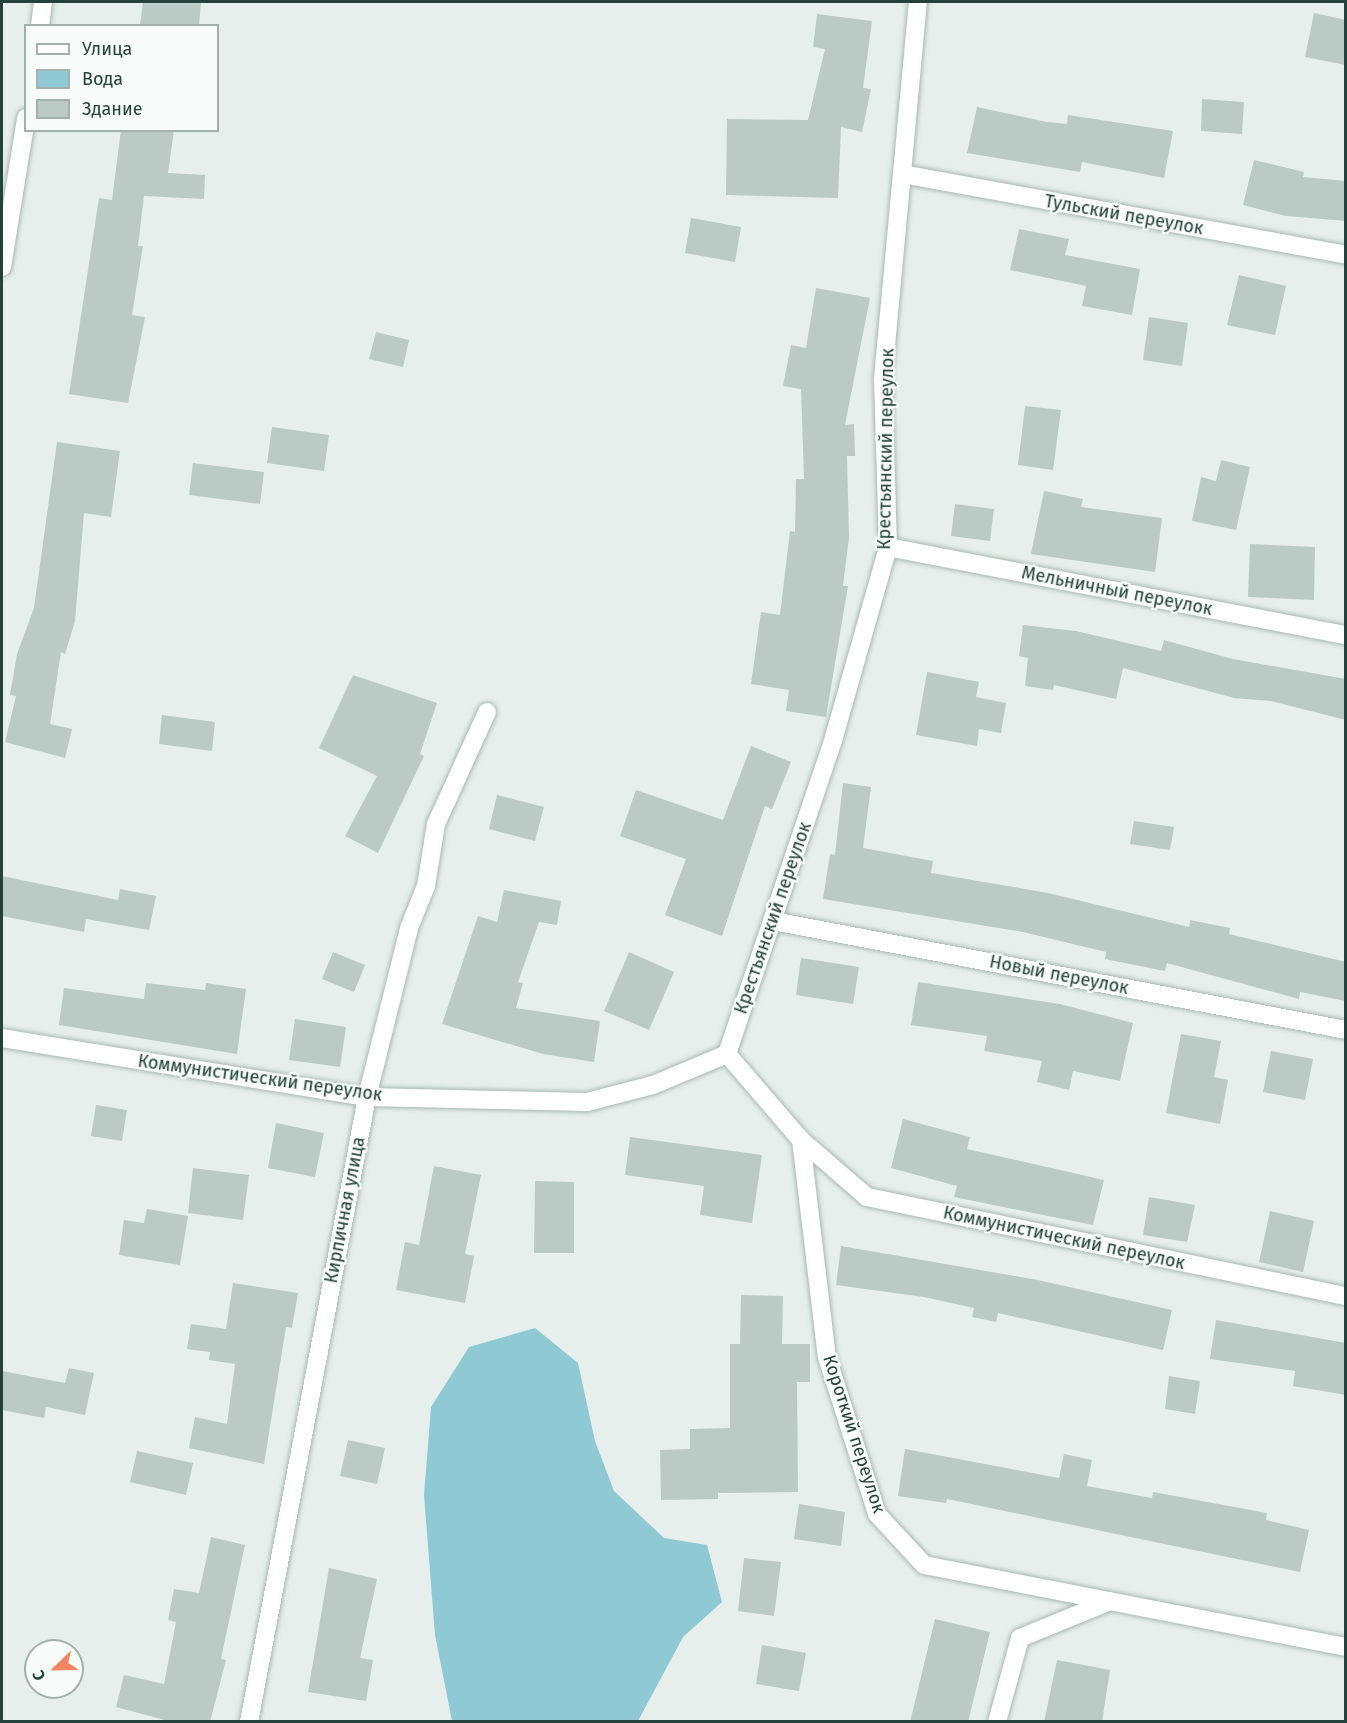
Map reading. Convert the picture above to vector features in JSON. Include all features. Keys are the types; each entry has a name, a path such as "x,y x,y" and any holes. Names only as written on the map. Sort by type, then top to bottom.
{"street":[{"path":"40,24 43,2"},
{"name":"Крестьянский переулок","path":"727,1054 834,737 888,547 883,378 918,2"},
{"path":"2,267 5,223 24,128"},
{"name":"Тульский переулок","path":"902,174 1346,255"},
{"name":"Мельничный переулок","path":"888,547 1346,635"},
{"name":"Кирпичная улица","path":"249,1722 367,1097 409,928 426,886 436,824 487,712"},
{"name":"Новый переулок","path":"773,921 1346,1030"},
{"name":"Коммунистический переулок","path":"2,1038 367,1097 587,1102 653,1085 727,1054"},
{"path":"727,1054 801,1140"},
{"name":"Коммунистический переулок","path":"801,1140 867,1197 1346,1296"},
{"name":"Короткий переулок","path":"801,1140 827,1357 877,1514 924,1565 1346,1647"},
{"path":"997,1722 1020,1638 1110,1601"}],"water":[{"path":"535,1328 578,1363 595,1441 614,1491 664,1538 707,1545 722,1602 683,1637 638,1721 452,1721 435,1635 424,1495 431,1407 469,1347"}],"building":[{"path":"143,2 201,2 199,24 140,24"},
{"path":"1314,13 1346,20 1346,65 1305,57"},
{"path":"817,14 872,21 863,88 871,89 862,132 841,127 838,198 726,195 727,119 808,120 825,49 813,47"},
{"path":"1202,99 1244,102 1242,134 1201,131"},
{"path":"977,107 1047,122 1067,124 1068,115 1173,131 1164,178 1082,162 1080,172 967,153"},
{"path":"121,132 174,132 168,173 205,175 204,199 144,196 138,246 143,246 132,315 145,317 128,403 69,394 99,198 112,200"},
{"path":"1254,160 1304,172 1303,177 1346,181 1346,221 1286,216 1243,205"},
{"path":"691,218 741,227 735,262 685,253"},
{"path":"1019,229 1069,239 1065,255 1140,269 1132,315 1082,306 1086,286 1010,270"},
{"path":"1239,275 1286,286 1275,335 1227,325"},
{"path":"816,288 870,298 845,425 854,424 855,456 847,456 849,538 843,586 848,586 826,717 786,711 789,690 751,684 761,612 780,615 790,531 795,532 796,479 804,479 801,389 783,386 791,345 806,348"},
{"path":"1149,317 1188,323 1182,366 1143,360"},
{"path":"376,332 409,340 403,367 369,359"},
{"path":"1025,406 1061,410 1053,470 1018,465"},
{"path":"272,427 329,435 324,471 267,463"},
{"path":"57,442 120,451 111,517 84,513 75,621 65,654 61,652 50,724 72,729 65,758 5,742 16,696 10,695 17,654 34,608"},
{"path":"1221,460 1250,467 1236,530 1192,521 1201,477 1216,481"},
{"path":"193,463 264,472 260,504 189,495"},
{"path":"1044,491 1083,499 1081,507 1162,518 1155,572 1031,554"},
{"path":"955,504 994,509 990,541 951,536"},
{"path":"1250,544 1315,547 1314,600 1248,597"},
{"path":"1023,625 1076,631 1161,651 1164,640 1233,659 1346,679 1346,720 1271,701 1234,698 1123,668 1116,699 1054,685 1053,690 1025,686 1028,658 1019,656"},
{"path":"927,672 979,682 976,697 1006,703 1001,733 979,729 977,746 916,735"},
{"path":"353,675 437,703 420,754 424,756 378,853 345,836 377,776 319,748"},
{"path":"162,715 215,722 212,751 159,744"},
{"path":"751,746 791,762 772,809 765,806 722,936 665,915 686,859 620,836 636,790 723,820"},
{"path":"843,783 871,787 863,848 933,861 931,873 1048,893 1189,927 1190,920 1230,928 1229,934 1346,962 1346,1001 1300,992 1299,999 1167,963 1165,971 1105,959 1106,952 1023,932 823,899 830,854 835,855"},
{"path":"497,795 544,807 535,841 489,829"},
{"path":"1134,821 1174,827 1170,850 1130,844"},
{"path":"2,876 118,900 120,889 156,896 149,930 86,919 84,932 2,916"},
{"path":"504,890 561,901 557,925 539,922 518,982 523,983 516,1008 600,1021 594,1062 543,1054 442,1024 478,916 497,922"},
{"path":"333,952 365,965 354,992 322,979"},
{"path":"629,952 674,972 649,1030 604,1011"},
{"path":"801,958 859,967 853,1004 796,995"},
{"path":"918,982 1060,1004 1133,1023 1120,1081 1073,1071 1069,1090 1037,1082 1042,1061 984,1051 987,1036 911,1025"},
{"path":"146,983 205,990 206,983 246,989 237,1054 59,1025 64,988 144,999"},
{"path":"295,1019 346,1027 340,1067 289,1060"},
{"path":"1181,1034 1221,1041 1214,1077 1228,1080 1220,1124 1166,1113"},
{"path":"1271,1051 1313,1059 1305,1100 1263,1092"},
{"path":"96,1105 127,1110 122,1141 91,1136"},
{"path":"903,1119 970,1137 967,1149 1104,1180 1093,1225 954,1197 957,1186 891,1168"},
{"path":"276,1123 324,1133 315,1177 268,1168"},
{"path":"630,1137 762,1155 752,1223 700,1215 704,1186 625,1175"},
{"path":"434,1166 481,1175 465,1254 474,1256 465,1303 396,1290 405,1242 419,1245"},
{"path":"193,1168 249,1175 243,1220 188,1213"},
{"path":"535,1181 574,1182 574,1253 534,1253"},
{"path":"1149,1197 1195,1205 1187,1242 1143,1235"},
{"path":"147,1209 188,1216 180,1265 119,1255 124,1220 144,1223"},
{"path":"1270,1211 1314,1221 1303,1272 1259,1262"},
{"path":"841,1246 1038,1280 1172,1310 1163,1350 998,1313 996,1322 972,1317 974,1308 924,1297 836,1285"},
{"path":"233,1283 298,1293 292,1328 286,1327 264,1464 189,1448 195,1417 227,1424 235,1364 209,1360 210,1352 187,1349 191,1324 226,1329"},
{"path":"741,1295 783,1296 782,1344 810,1344 810,1382 797,1382 798,1492 718,1493 718,1499 661,1500 660,1450 690,1449 690,1429 730,1428 730,1344 740,1344"},
{"path":"1216,1320 1346,1343 1346,1395 1293,1386 1295,1371 1210,1359"},
{"path":"69,1368 94,1373 85,1415 46,1407 44,1418 2,1410 2,1371 65,1383"},
{"path":"1169,1376 1200,1381 1195,1414 1165,1409"},
{"path":"348,1440 385,1448 377,1484 340,1476"},
{"path":"905,1449 1059,1478 1064,1454 1092,1460 1087,1486 1152,1498 1153,1492 1267,1513 1266,1520 1309,1530 1300,1572 947,1499 946,1503 898,1496"},
{"path":"137,1451 193,1463 186,1495 130,1482"},
{"path":"799,1504 845,1512 841,1546 794,1539"},
{"path":"211,1537 245,1545 221,1659 226,1660 210,1722 172,1722 116,1707 124,1675 164,1684 176,1622 168,1620 174,1589 199,1593"},
{"path":"744,1558 781,1562 774,1616 738,1611"},
{"path":"329,1568 377,1579 360,1658 373,1660 366,1701 308,1692"},
{"path":"935,1619 990,1632 968,1722 910,1722"},
{"path":"762,1645 806,1653 799,1691 756,1684"},
{"path":"1057,1660 1110,1670 1102,1722 1044,1722"}]}
